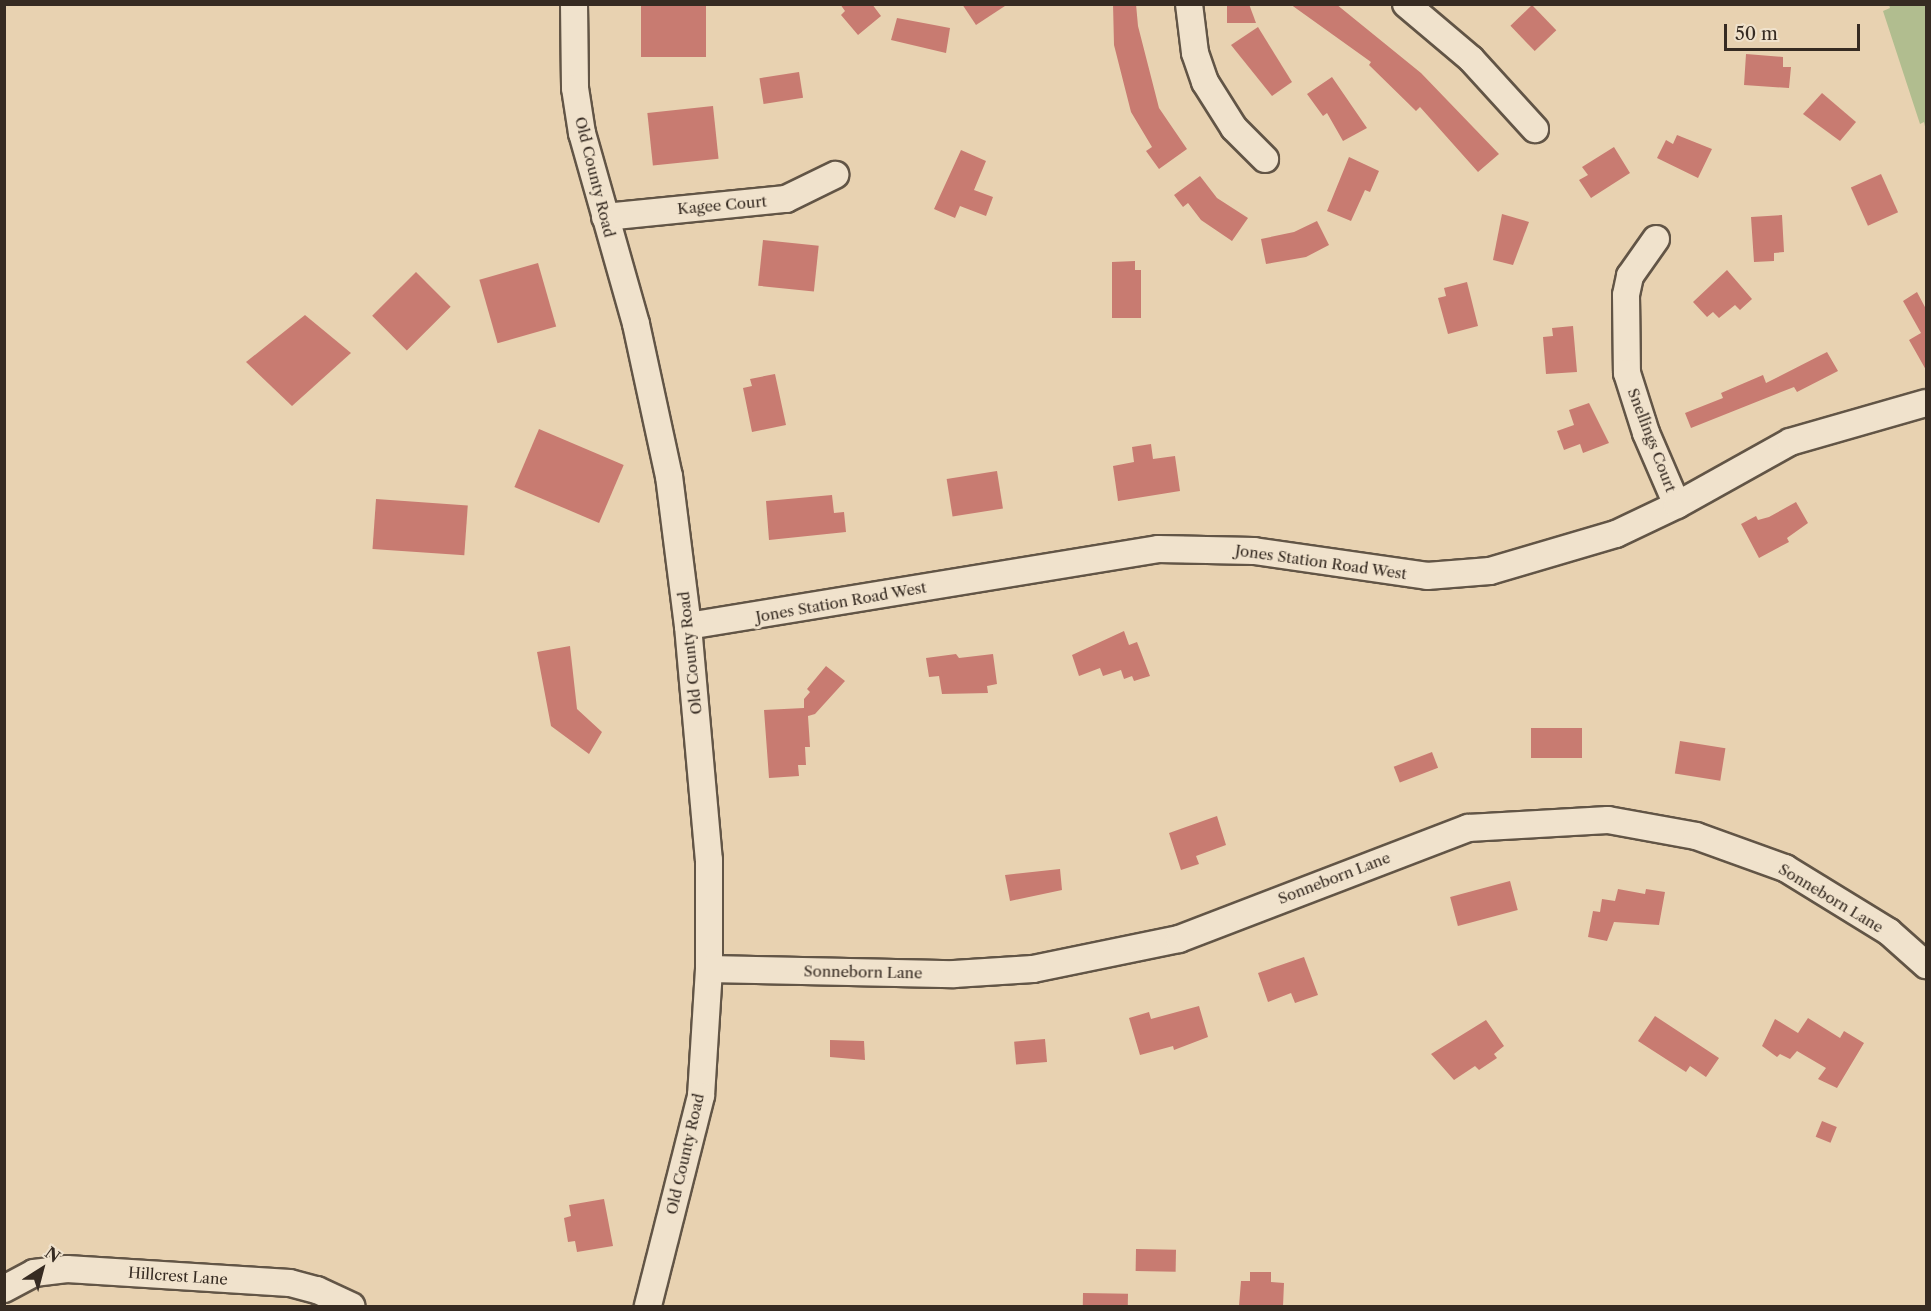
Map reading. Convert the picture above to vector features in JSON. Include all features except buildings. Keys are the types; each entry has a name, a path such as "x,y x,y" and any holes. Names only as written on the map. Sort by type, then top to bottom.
{"street":[{"name":"Old County Road","path":"574,4 575,88 605,217 654,403 669,476 688,626 709,860 709,969 700,1096 648,1306"},
{"path":"1189,4 1195,53 1205,82 1219,109 1265,159"},
{"path":"1406,4 1471,59 1535,129"},
{"name":"Kagee Court","path":"605,217 786,199 835,175"},
{"name":"Snellings Court","path":"1656,239 1630,276 1626,295 1627,373 1646,433 1677,505"},
{"name":"Jones Station Road West","path":"688,626 1158,549 1218,547 1393,574 1462,574 1553,555 1616,534 1677,505 1790,442 1926,404"},
{"name":"Sonneborn Lane","path":"709,969 954,974 1033,969 1179,939 1468,828 1608,820 1696,836 1785,868 1889,932 1926,965"},
{"name":"Hillcrest Lane","path":"4,1289 34,1273 67,1269 290,1283 317,1290 352,1306"}],"green space":[{"path":"1889,5 1926,5 1926,131 1924,122 1920,124 1883,11 1890,8"}]}
